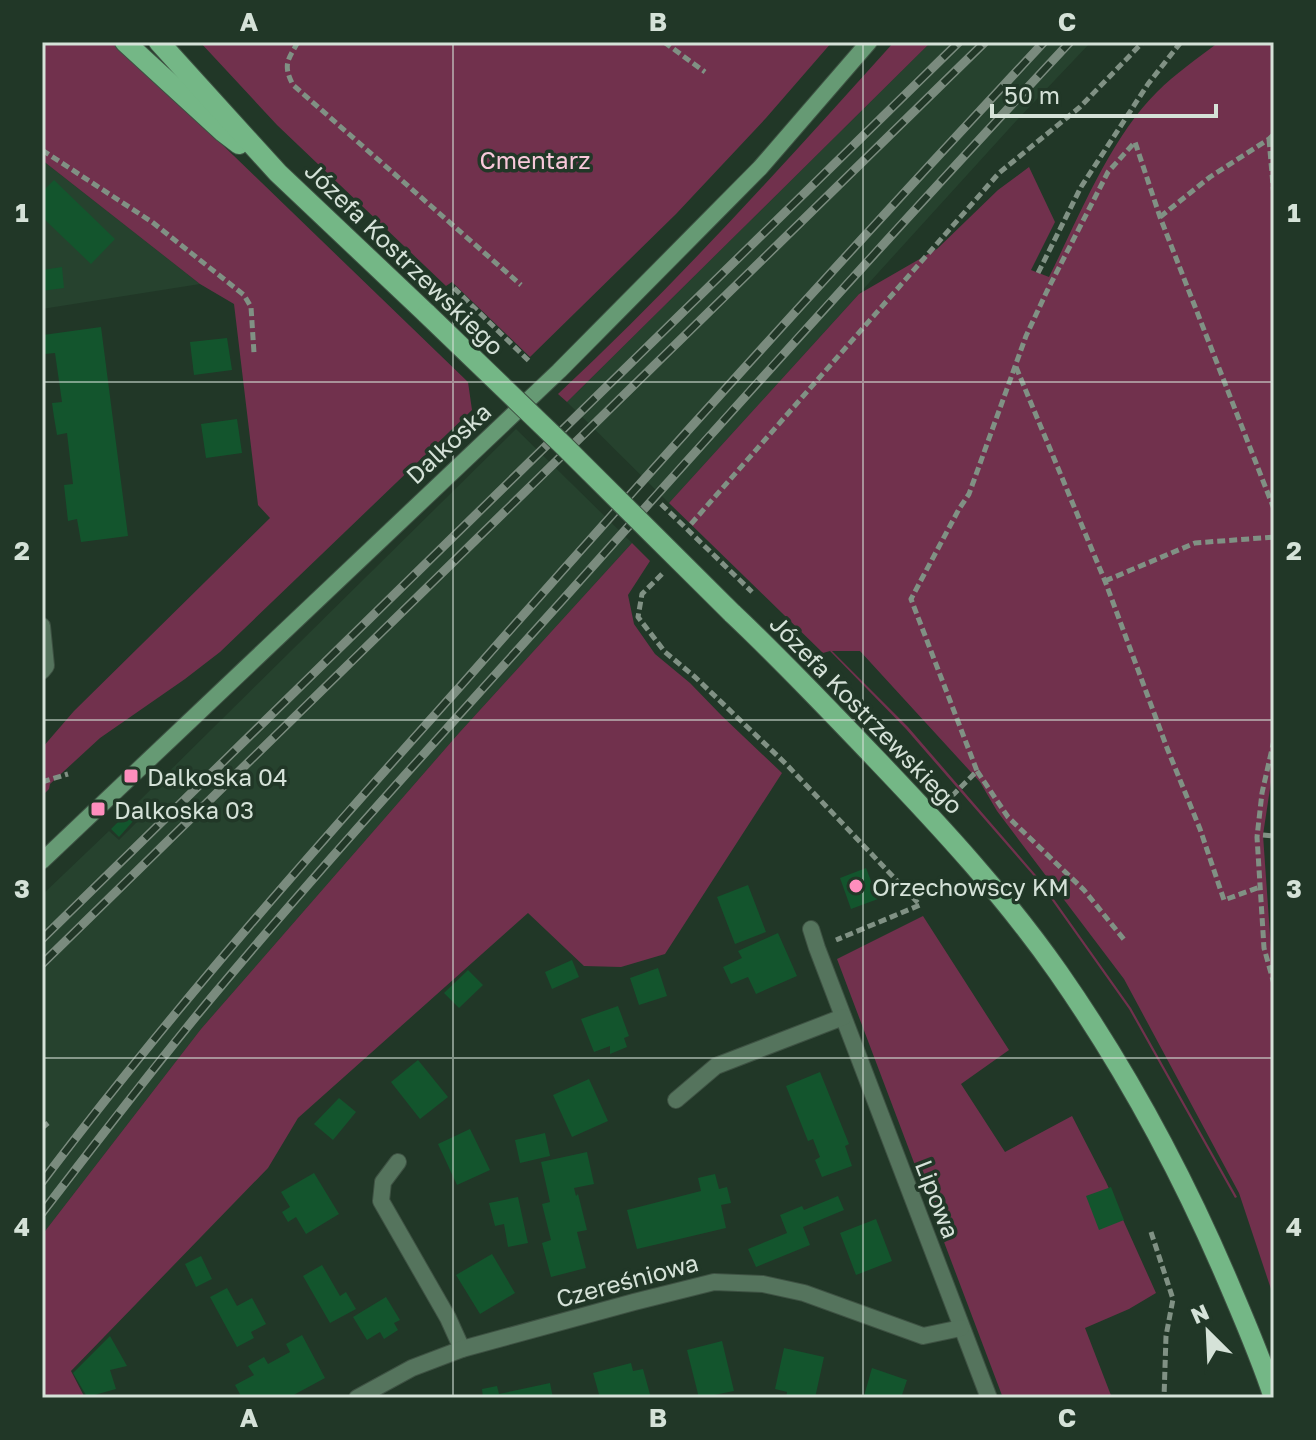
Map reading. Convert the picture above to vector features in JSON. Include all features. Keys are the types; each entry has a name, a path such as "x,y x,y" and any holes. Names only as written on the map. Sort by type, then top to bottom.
{"main road":[{"name":"Józefa Kostrzewskiego","path":"125,42 222,131 278,173"},
{"name":"Józefa Kostrzewskiego","path":"159,42 278,173 778,656 999,893 1058,971 1138,1098 1216,1253 1274,1398"}],"street":[{"name":"Dalkoska","path":"42,861 559,371 760,168 869,42"},
{"path":"42,626 46,666 42,671"},
{"name":"Lipowa","path":"811,929 989,1398"},
{"path":"676,1100 716,1066 843,1017"},
{"path":"398,1162 383,1182 381,1201 448,1318 462,1349"},
{"name":"Czereśniowa","path":"357,1398 412,1368 462,1349 714,1282 763,1284 804,1293 923,1336 961,1328"}],"path":[{"path":"298,42 286,64 293,85 521,285"},
{"path":"664,42 705,72"},
{"path":"691,524 999,173 1080,107 1143,42"},
{"path":"1038,273 1081,187 1148,84 1181,42"},
{"path":"1272,137 1274,197"},
{"path":"1160,217 1210,177 1272,137"},
{"path":"1126,942 1084,890 1008,817 977,771 911,599 969,494 1026,336 1042,302 1101,184 1135,142 1160,217 1274,509"},
{"path":"42,150 152,222 244,295 251,307 254,353"},
{"path":"454,288 531,363"},
{"path":"1016,367 1105,581 1224,900 1260,887"},
{"path":"1105,581 1195,543 1274,537"},
{"path":"663,573 642,594 638,617 665,652 786,764 920,905 817,948"},
{"path":"1274,740 1264,781 1257,837 1264,948 1274,984"},
{"path":"952,796 977,771"},
{"path":"42,782 68,774"},
{"path":"1263,835 1274,836"},
{"path":"42,1128 48,1123"},
{"path":"1151,1232 1173,1299 1166,1336 1164,1398"}],"shaded area":[{"path":"931,42 1091,42 669,503 567,402"},
{"path":"42,160 200,284 42,309"},
{"path":"516,429 632,543 459,733 201,1029 42,1235 42,895 109,831 119,840 140,819 131,809"}],"green space":[{"path":"42,42 116,42 468,382 472,410 220,652 100,738 50,784 42,796 42,748 74,711 270,518 258,505 234,304 200,284 42,160"},
{"name":"Cmentarz","path":"200,42 832,42 676,214 530,357 452,282 446,286 277,125"},
{"path":"894,42 931,42 567,402 558,394 688,266"},
{"path":"1219,42 1274,42 1274,762 1263,835 1274,958 1274,1298 1239,1193 1124,979 997,811 980,782 860,651 832,651 908,727 1041,881 1131,1008 1237,1197 1129,1009 1039,882 906,729 830,651 823,653 669,503 859,294 937,249 998,190 1029,167 1055,222 1031,270 1049,277 1096,180 1124,132 1164,85"},
{"path":"632,543 650,561 628,595 634,624 655,654 690,683 782,773 665,954 621,967 584,966 528,913 298,1118 268,1168 71,1371 85,1398 42,1398 42,1235 201,1029 459,733"},
{"path":"923,916 1009,1050 961,1084 1005,1152 1072,1116 1106,1182 1156,1293 1129,1309 1085,1328 1112,1398 1003,1398 837,959"}],"building":[{"path":"54,180 115,239 91,264 42,217 42,192"},
{"path":"62,267 64,288 42,291 42,270"},
{"path":"101,327 128,536 81,542 77,519 68,521 64,485 73,484 67,433 57,435 52,403 62,402 55,353 45,354 43,335"},
{"path":"227,338 232,370 194,375 190,342"},
{"path":"237,419 242,453 206,458 201,424"},
{"path":"128,812 135,819 119,837 111,829"},
{"path":"866,868 878,899 851,909 840,878"},
{"path":"748,885 766,932 735,944 717,897"},
{"path":"778,933 797,976 756,994 748,977 731,984 723,967 742,958 738,951"},
{"path":"572,960 579,977 552,989 545,972"},
{"path":"658,968 667,996 639,1005 630,978"},
{"path":"468,970 483,985 459,1008 444,993"},
{"path":"618,1006 629,1036 624,1038 627,1047 610,1054 610,1046 594,1052 581,1019"},
{"path":"418,1060 448,1097 420,1119 391,1082"},
{"path":"820,1072 849,1144 845,1146 852,1166 822,1177 815,1160 820,1157 813,1139 808,1141 786,1086"},
{"path":"589,1079 608,1121 572,1137 553,1095"},
{"path":"339,1098 356,1112 333,1140 314,1124"},
{"path":"470,1129 490,1170 457,1185 438,1144"},
{"path":"545,1133 550,1156 520,1163 515,1140"},
{"path":"587,1152 594,1184 574,1188 587,1230 577,1232 586,1268 551,1277 542,1243 551,1240 542,1204 550,1202 541,1162"},
{"path":"314,1173 339,1214 306,1234 296,1217 288,1222 282,1212 290,1207 281,1192"},
{"path":"715,1174 719,1189 727,1187 731,1203 721,1205 726,1228 637,1249 627,1210 701,1191 698,1178"},
{"path":"1111,1187 1124,1220 1099,1230 1086,1196"},
{"path":"838,1196 844,1210 803,1227 810,1245 756,1267 748,1249 787,1233 780,1215 802,1206 804,1210"},
{"path":"518,1197 528,1243 508,1247 504,1224 495,1226 489,1203"},
{"path":"876,1219 892,1261 856,1275 840,1233"},
{"path":"492,1254 515,1293 480,1314 456,1275"},
{"path":"201,1256 212,1279 196,1287 185,1264"},
{"path":"322,1265 340,1296 346,1292 356,1309 330,1323 303,1276"},
{"path":"227,1288 237,1306 252,1298 266,1324 251,1332 254,1338 237,1347 210,1297"},
{"path":"386,1297 400,1320 394,1323 398,1330 384,1339 380,1332 367,1340 353,1317"},
{"path":"302,1335 325,1378 288,1398 242,1398 235,1385 254,1375 248,1366 264,1357 268,1364 290,1352 286,1344"},
{"path":"110,1336 127,1366 110,1370 116,1389 87,1397 73,1373"},
{"path":"722,1341 734,1391 699,1398 687,1350"},
{"path":"784,1348 824,1357 815,1398 786,1398 787,1392 775,1389"},
{"path":"631,1363 633,1371 643,1369 651,1398 600,1398 593,1373"},
{"path":"872,1368 907,1380 901,1398 864,1396"},
{"path":"550,1383 553,1398 483,1398 482,1389 497,1386 499,1394"}],"railway":[{"path":"42,939 959,42"},
{"path":"42,964 985,42"},
{"path":"42,1182 195,990 356,803 752,359 1044,42"},
{"path":"42,1213 190,1024 340,848 813,322 1070,42"}],"place":[{"name":"Dalkoska 04","path":"131,776"},
{"name":"Dalkoska 03","path":"98,809"},
{"name":"Orzechowscy KM","path":"856,886"}]}
